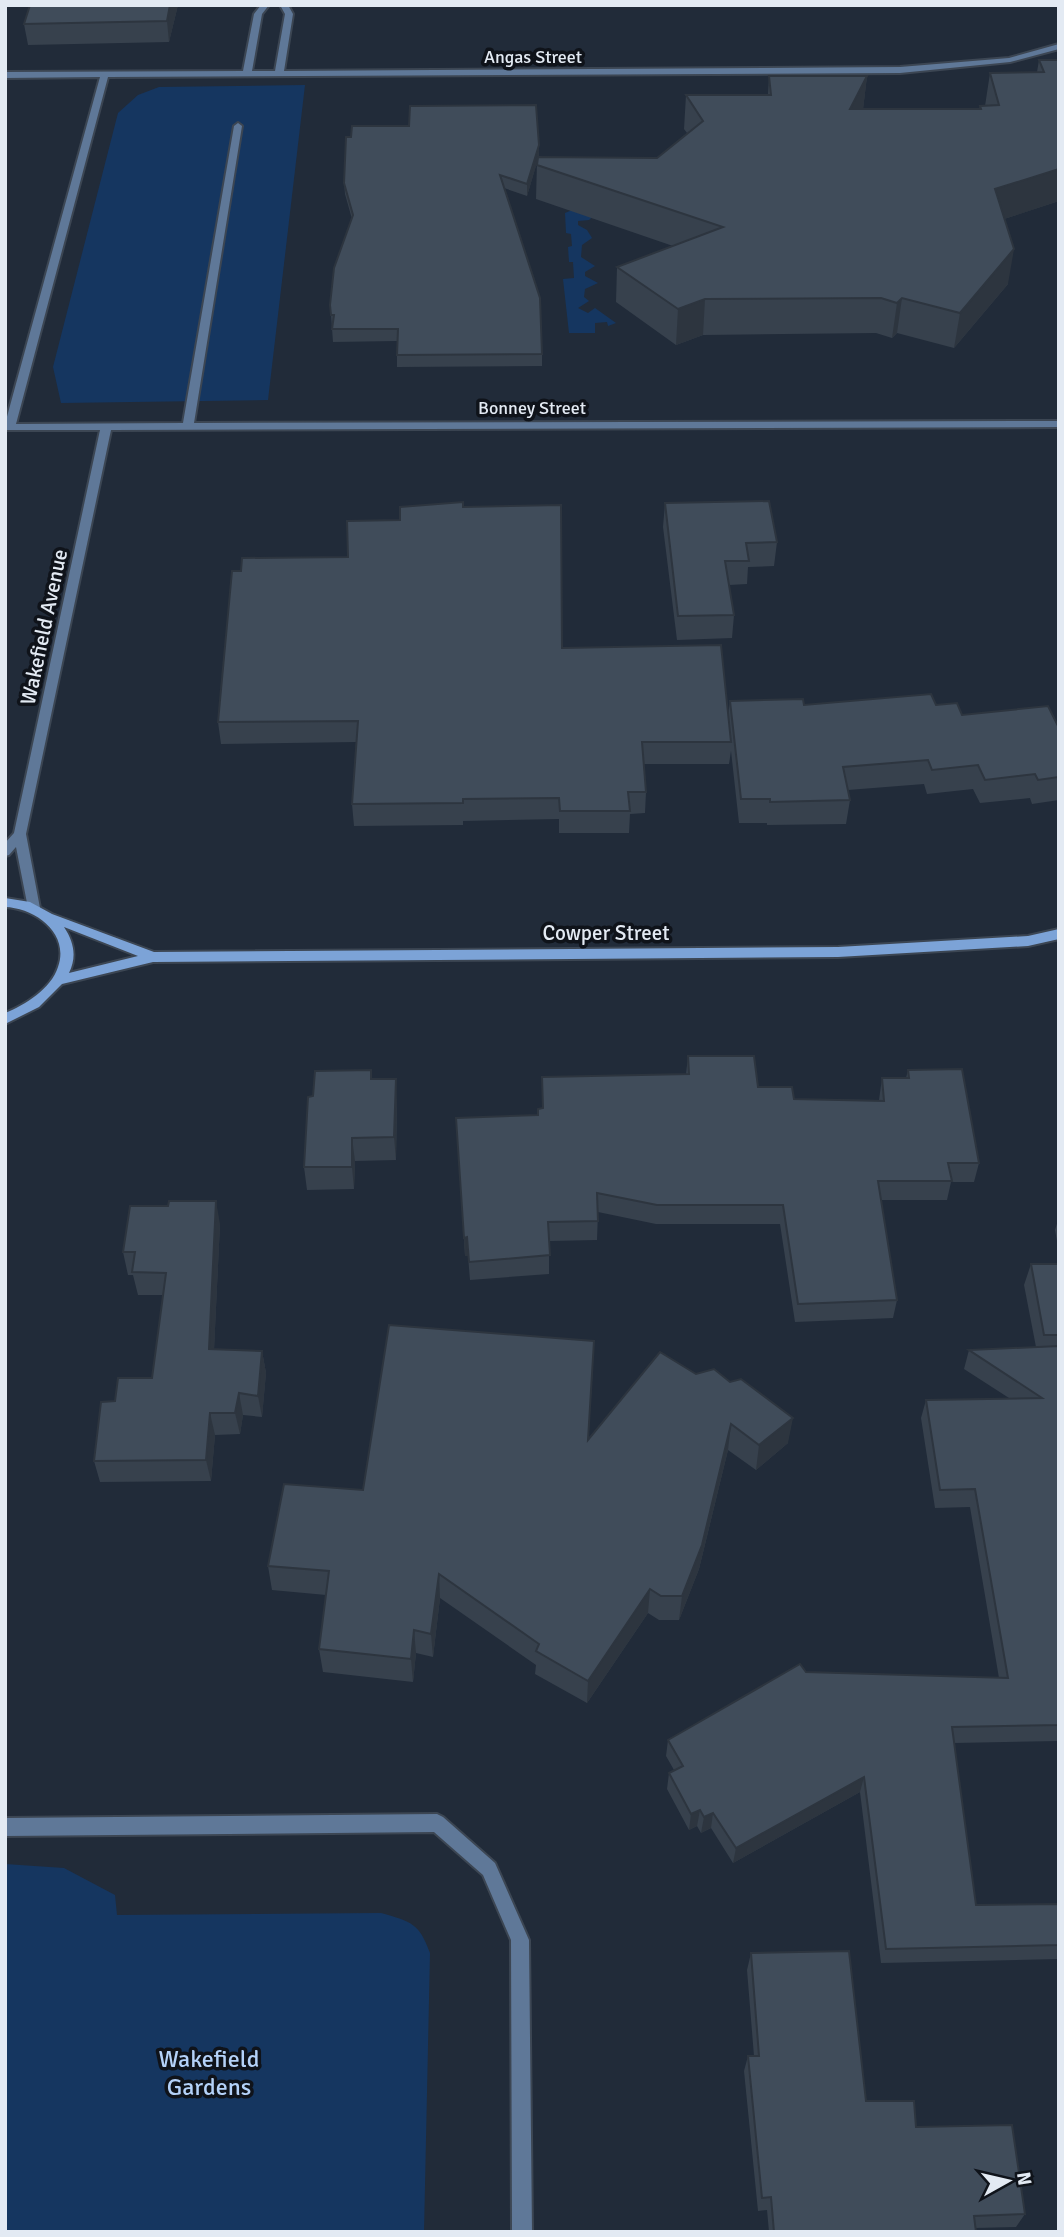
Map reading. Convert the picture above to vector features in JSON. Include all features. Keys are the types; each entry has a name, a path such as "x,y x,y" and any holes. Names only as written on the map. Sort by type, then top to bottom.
{"street":[{"path":"247,73 258,14 265,5"},
{"path":"279,73 289,14 284,5"},
{"name":"Angas Street","path":"5,75 900,70 1010,60 1059,46"},
{"path":"8,427 105,74"},
{"path":"188,427 238,126"},
{"name":"Bonney Street","path":"8,427 1059,424"},
{"name":"Wakefield Avenue","path":"34,908 20,834 106,428"},
{"name":"Wakefield Avenue","path":"5,852 20,834"},
{"name":"Cowper Street","path":"5,902 34,908 153,957"},
{"path":"5,1019 41,1000 61,980 67,963 68,945 61,930 48,916"},
{"name":"Cowper Street","path":"61,980 153,957 838,952 1028,941 1059,934"},
{"path":"5,1827 437,1823 489,1869 520,1940 522,2232"}],"green space":[{"path":"305,85 268,400 61,403 53,367 118,113 138,95 159,87"},
{"path":"584,205 595,214 589,220 578,221 578,225 587,230 592,238 582,245 581,257 595,266 585,272 585,276 598,283 585,289 584,297 589,301 578,308 588,313 595,308 616,323 608,326 607,322 595,323 595,333 569,333 563,279 574,278 573,262 569,262 571,234 566,233 565,213"},
{"name":"Wakefield Gardens","path":"5,1864 64,1868 115,1895 117,1915 381,1913 413,1925 422,1935 430,1953 424,2232 5,2232"}],"building":[{"path":"30,5 170,5 167,21 24,24"},
{"path":"1039,60 1059,60 1059,169 995,189 1014,249 960,313 902,298 897,303 881,298 705,299 678,309 617,267 723,227 537,165 538,157 657,158 703,121 686,95 771,95 769,76 867,76 850,109 981,109 980,106 999,105 990,73 1044,72"},
{"path":"536,105 539,145 527,184 500,175 540,298 542,354 397,355 398,329 332,329 334,315 331,315 330,305 334,268 353,215 344,183 346,137 351,137 352,126 409,126 410,106"},
{"path":"769,501 777,542 746,543 749,561 725,561 734,615 678,616 665,503"},
{"path":"463,502 463,507 561,505 562,648 721,645 731,742 642,742 646,792 628,792 630,811 560,811 559,798 463,799 463,803 352,804 358,721 218,722 232,571 241,571 242,558 348,557 347,521 400,520 400,507"},
{"path":"931,694 936,705 957,703 962,715 1048,706 1059,728 1059,777 1038,780 1035,774 985,780 978,765 932,770 928,760 843,767 850,800 770,802 770,799 741,799 730,701 803,699 804,705"},
{"path":"688,1056 754,1056 758,1087 792,1087 794,1099 884,1101 882,1078 909,1078 908,1070 962,1069 979,1163 948,1163 952,1181 878,1181 897,1300 798,1304 783,1205 657,1205 597,1193 598,1221 548,1222 550,1255 469,1262 467,1237 464,1238 456,1118 538,1115 538,1109 543,1108 542,1077 689,1074"},
{"path":"371,1070 371,1079 396,1079 394,1137 352,1138 352,1167 304,1167 308,1097 313,1096 315,1071"},
{"path":"169,1201 216,1201 209,1349 262,1351 258,1396 239,1393 235,1413 210,1413 206,1460 94,1461 101,1402 115,1401 118,1378 152,1378 166,1273 132,1272 135,1252 123,1252 130,1206 168,1206"},
{"path":"1031,1264 1059,1264 1059,1335 1044,1335"},
{"path":"389,1325 594,1341 588,1440 660,1352 696,1374 714,1369 730,1382 741,1379 793,1418 759,1445 731,1424 702,1545 682,1596 661,1596 650,1589 588,1681 536,1651 539,1644 439,1574 431,1634 414,1630 411,1659 319,1649 329,1571 268,1566 284,1484 363,1490"},
{"path":"1059,1346 1059,1725 952,1727 976,1905 1059,1904 1059,1945 886,1949 864,1777 736,1848 713,1813 704,1817 700,1810 691,1814 669,1773 683,1766 668,1740 800,1664 806,1672 1008,1678 975,1489 940,1490 926,1400 1042,1398 969,1350"},
{"path":"849,1951 866,2101 914,2101 916,2127 1012,2125 1025,2214 974,2216 976,2232 774,2232 771,2197 762,2198 748,2056 759,2056 751,1953"}]}
